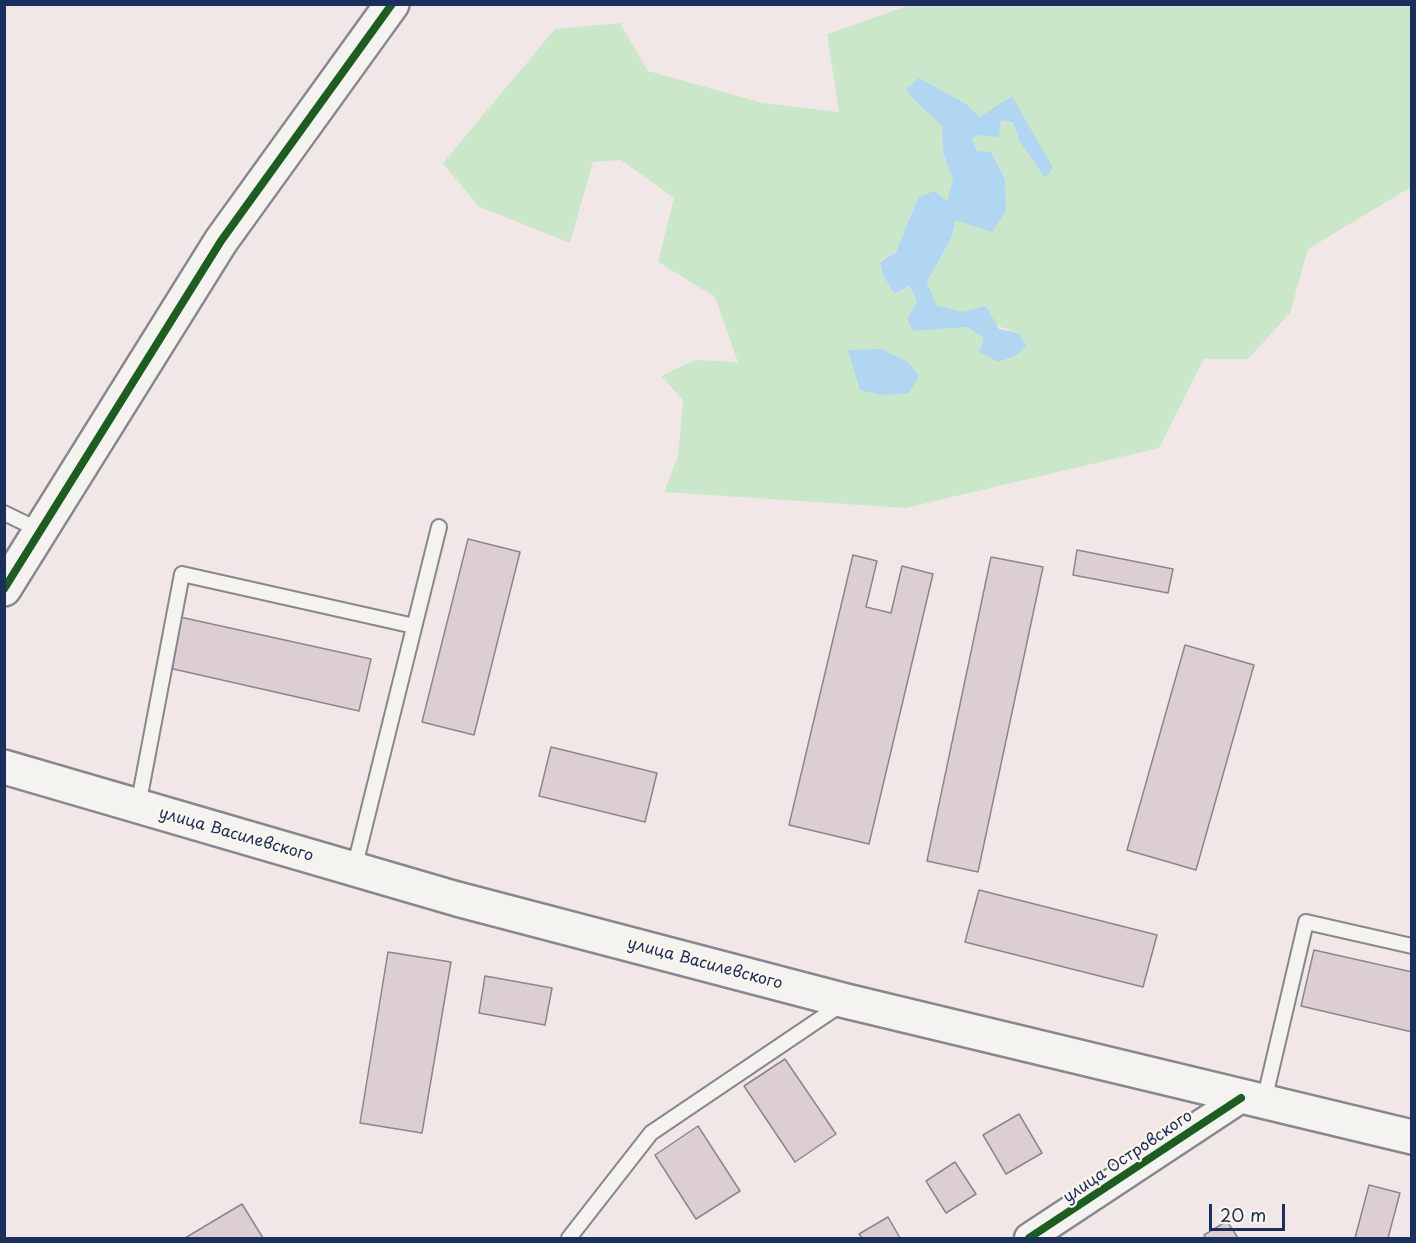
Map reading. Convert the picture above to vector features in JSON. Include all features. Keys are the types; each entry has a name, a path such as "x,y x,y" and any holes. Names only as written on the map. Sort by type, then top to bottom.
{"main road":[{"path":"4,589 221,241 392,4"},
{"name":"улица Василевского","path":"4,767 457,899 846,1001 1412,1137"}],"street":[{"name":"улица Островского","path":"1029,1239 1252,1100"}],"lane":[{"path":"4,513 39,530"},
{"path":"354,869 439,527"},
{"path":"138,806 182,574 414,626"},
{"path":"1252,1100 1306,921 1412,946"},
{"path":"569,1239 651,1133 846,1001"}],"green space":[{"path":"910,5 1411,5 1411,187 1308,249 1290,313 1248,359 1204,359 1159,448 906,508 664,492 678,456 683,400 661,376 695,360 738,362 715,297 658,262 674,198 621,160 593,162 570,243 478,206 443,163 555,29 620,23 648,71 763,103 839,112 827,34","holes":["907,89 966,104 980,118 1012,97 1052,168 1045,178 1020,142 1013,124 1001,119 982,135 972,138 977,151 991,152 1005,179 1006,212 956,220 951,239 927,283 935,305 1019,333 984,338 967,327 942,329 907,319 917,301 909,286 894,294 883,275 880,261 896,252 918,198 947,201 953,180 943,152 942,126 918,104"]}],"water":[{"path":"919,78 966,104 980,117 1012,96 1053,168 1045,178 1020,142 1013,123 1001,120 999,137 982,135 972,138 977,151 991,152 1005,179 1006,212 992,232 956,220 951,239 927,282 936,305 962,312 986,306 999,329 1019,333 1026,346 1017,355 998,362 979,352 984,338 967,327 913,331 907,319 917,301 909,286 894,294 883,275 880,262 896,252 918,198 934,191 947,201 953,180 943,152 942,126 918,104 906,89"},
{"path":"881,349 908,362 919,376 909,393 883,395 860,390 848,350"}],"building":[{"path":"468,539 520,552 474,735 422,722"},
{"path":"1077,550 1173,569 1168,593 1073,575"},
{"path":"853,555 877,561 866,607 891,613 902,566 933,574 869,844 789,825"},
{"path":"991,557 1043,567 978,872 927,861"},
{"path":"180,617 371,659 359,711 169,668"},
{"path":"1185,645 1254,665 1196,870 1127,850"},
{"path":"551,747 657,773 645,822 539,796"},
{"path":"979,890 1157,935 1143,987 965,942"},
{"path":"1314,950 1412,972 1412,1032 1301,1006"},
{"path":"388,952 451,962 422,1133 360,1123"},
{"path":"485,976 552,988 545,1025 479,1013"},
{"path":"785,1059 836,1134 795,1162 744,1086"},
{"path":"1019,1114 1042,1153 1006,1174 983,1135"},
{"path":"698,1126 740,1191 696,1219 655,1155"},
{"path":"955,1162 976,1194 946,1213 926,1181"},
{"path":"1369,1185 1400,1193 1388,1238 1355,1238"},
{"path":"242,1204 263,1238 185,1238"},
{"path":"888,1217 900,1238 862,1238 859,1234"},
{"path":"1227,1221 1238,1238 1206,1238 1204,1235"}],"cycle path":[{"path":"4,589 221,241 392,4"},
{"path":"1029,1238 1241,1098"}]}
